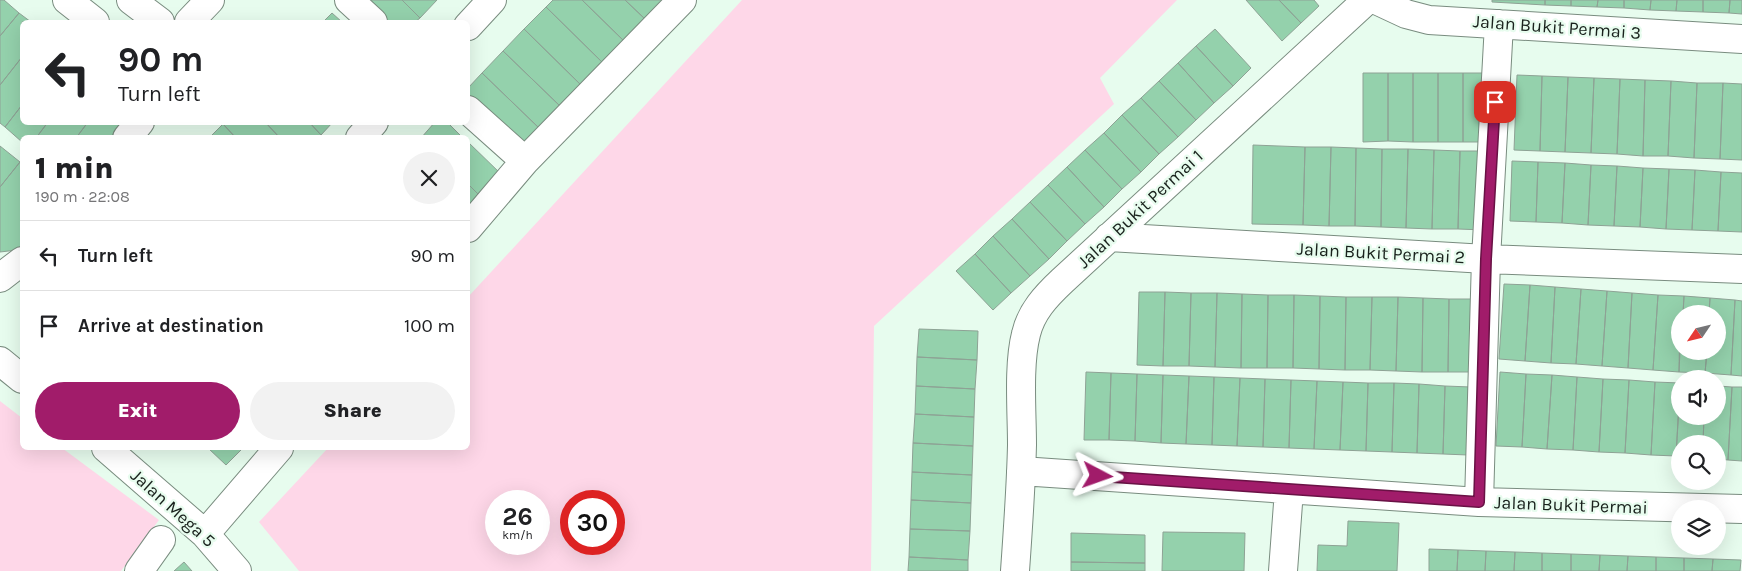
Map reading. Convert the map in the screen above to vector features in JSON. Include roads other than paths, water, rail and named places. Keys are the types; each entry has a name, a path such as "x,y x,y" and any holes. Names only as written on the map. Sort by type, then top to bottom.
{"street":[{"path":"67,0 92,20"},
{"path":"131,0 157,20"},
{"path":"191,20 210,0"},
{"path":"349,0 371,20"},
{"path":"470,24 492,0"},
{"path":"470,226 525,161 682,0"},
{"name":"Jalan Bukit Permai 1","path":"1021,471 1022,354 1026,333 1034,312 1046,297 1109,237 1367,0"},
{"name":"Jalan Bukit Permai 3","path":"1376,0 1406,14 1429,20 1742,39"},
{"path":"1479,502 1486,259 1499,24"},
{"path":"470,112 525,161"},
{"path":"129,135 138,125"},
{"path":"363,135 371,125"},
{"name":"Jalan Bukit Permai 2","path":"1109,237 1486,259 1742,269"},
{"path":"0,278 15,262"},
{"path":"0,362 20,377"},
{"name":"Jalan Mega 5","path":"108,450 205,534 237,571"},
{"path":"205,534 277,450"},
{"path":"1015,571 1021,471"},
{"name":"Jalan Bukit Permai","path":"1021,471 1479,502 1742,509"},
{"path":"1283,571 1288,490"},
{"path":"139,571 161,540"}]}
